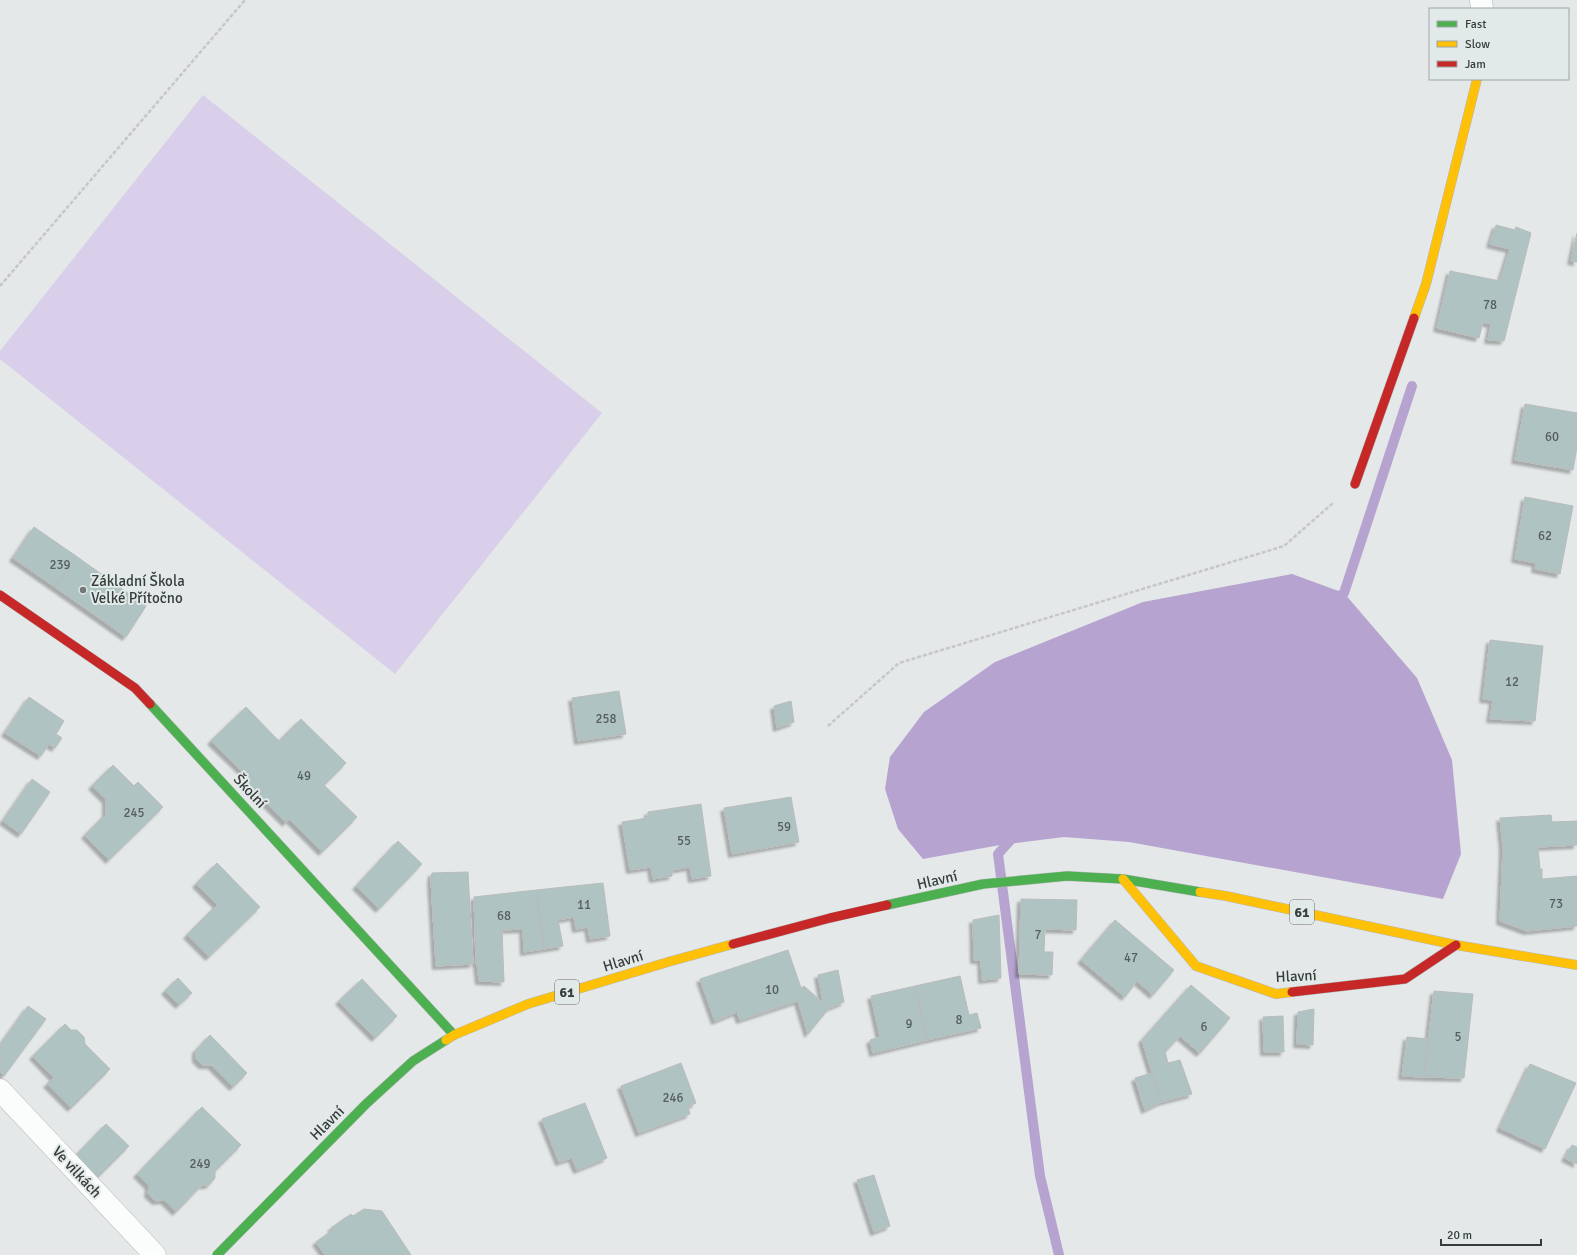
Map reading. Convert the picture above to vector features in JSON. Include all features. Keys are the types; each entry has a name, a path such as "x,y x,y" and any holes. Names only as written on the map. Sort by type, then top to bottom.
{"main road":[{"path":"1355,484 1426,284 1477,80"},
{"name":"Školní","path":"0,595 135,688 398,972 454,1035"},
{"name":"Hlavní","path":"226,1251 366,1104 413,1061 454,1035 528,1004 668,962 830,918 983,884 1067,876 1123,879 1226,896 1456,945 1577,966"},
{"name":"Hlavní","path":"1123,879 1196,966 1276,994 1405,979 1456,945"}],"street":[{"name":"Ve vilkách","path":"0,1090 155,1255"}],"path":[{"path":"0,286 244,0"},
{"path":"828,726 898,663 1284,546 1355,484"}],"shaded area":[{"path":"203,95 602,413 395,674 0,359 0,351"},
{"path":"1292,574 1344,593 1417,678 1452,760 1461,854 1443,899 1129,842 1064,837 1000,845 923,859 898,829 885,789 890,757 924,712 995,662 1143,602"}],"building":[{"path":"1496,225 1515,230 1516,227 1531,233 1504,341 1488,340 1491,324 1483,322 1479,338 1437,328 1450,271 1500,281 1510,249 1490,244"},
{"path":"1577,233 1577,262 1571,261"},
{"path":"1525,404 1577,413 1577,447 1573,470 1515,460"},
{"path":"1525,497 1573,506 1560,574 1535,569 1536,563 1515,559"},
{"path":"34,527 76,556 55,587 13,558"},
{"path":"76,556 146,606 126,637 55,587"},
{"path":"1490,640 1543,646 1535,721 1490,719 1493,700 1483,699"},
{"path":"619,691 626,734 578,741 572,698"},
{"path":"29,697 64,721 56,734 62,738 55,748 49,744 41,756 5,733"},
{"path":"791,701 794,722 777,728 774,706"},
{"path":"246,707 279,741 301,719 346,763 324,785 357,817 322,852 289,819 286,823 241,778 245,774 211,741"},
{"path":"113,765 134,786 138,782 163,807 109,860 85,835 106,814 106,800 92,786"},
{"path":"32,779 50,792 21,834 3,821"},
{"path":"791,797 799,842 732,854 724,808"},
{"path":"701,804 711,876 692,879 690,867 672,870 672,876 653,879 651,867 630,870 622,822 648,818 648,812"},
{"path":"1551,815 1552,822 1577,821 1577,845 1538,847 1540,869 1542,869 1542,879 1577,876 1577,926 1527,931 1500,921 1503,848 1500,818"},
{"path":"398,841 422,864 379,909 356,886"},
{"path":"217,863 260,907 209,957 187,935 217,905 196,884"},
{"path":"468,872 473,964 436,966 431,880 432,873"},
{"path":"603,883 610,936 590,939 588,927 576,929 574,917 558,920 563,946 544,949 536,890"},
{"path":"536,890 544,949 524,952 523,929 502,930 504,982 479,981 477,963 476,964 474,897"},
{"path":"1021,899 1077,900 1076,930 1045,929 1044,952 1053,952 1052,975 1019,974"},
{"path":"999,915 1001,978 982,980 981,960 974,960 973,920"},
{"path":"1115,920 1174,970 1153,995 1137,981 1125,997 1081,960"},
{"path":"788,950 801,988 804,986 829,1008 808,1034 798,1001 740,1020 737,1012 715,1021 700,979"},
{"path":"838,970 844,1002 829,1008 823,1002 818,975"},
{"path":"960,976 969,1015 977,1013 981,1028 927,1040 915,986"},
{"path":"178,978 192,993 179,1005 165,991"},
{"path":"362,979 397,1016 375,1038 339,1001"},
{"path":"1191,985 1230,1018 1200,1053 1180,1036 1165,1052 1168,1063 1180,1060 1192,1094 1161,1102 1142,1040"},
{"path":"915,986 927,1040 873,1053 870,1040 880,1037 871,996"},
{"path":"1434,991 1473,994 1464,1078 1424,1077"},
{"path":"28,1006 46,1019 4,1076 0,1072 0,1045"},
{"path":"1314,1009 1313,1045 1297,1044 1298,1012"},
{"path":"1283,1016 1284,1052 1264,1052 1263,1017"},
{"path":"65,1024 71,1030 77,1030 84,1037 85,1044 110,1069 71,1108 47,1084 54,1078 33,1056"},
{"path":"210,1035 247,1073 233,1087 211,1065 202,1065 196,1059 196,1050"},
{"path":"1407,1037 1428,1039 1424,1077 1402,1076"},
{"path":"681,1063 696,1103 688,1107 690,1114 639,1133 621,1086"},
{"path":"1530,1064 1576,1083 1545,1149 1500,1128"},
{"path":"1152,1073 1161,1102 1145,1110 1135,1078"},
{"path":"585,1103 607,1158 577,1170 572,1158 559,1162 542,1119"},
{"path":"202,1107 241,1145 215,1171 215,1178 209,1185 202,1185 176,1212 164,1200 156,1201 148,1194 149,1186 137,1174"},
{"path":"106,1124 129,1146 98,1177 76,1155"},
{"path":"1572,1145 1577,1147 1577,1164 1565,1158"},
{"path":"874,1175 890,1226 874,1232 857,1180"},
{"path":"364,1209 382,1211 411,1255 325,1255 316,1242 333,1230 331,1228 351,1214 353,1216"}],"waterway":[{"path":"1333,601 1344,593 1412,386"},
{"path":"1015,835 998,854 1040,1176 1059,1255"}],"traffic: fast":[{"path":"150,704 454,1035"},
{"path":"887,905 983,884 1067,876 1123,879 1200,892"},
{"path":"217,1255 366,1104 413,1061 446,1040"}],"traffic: slow":[{"path":"1414,318 1426,284 1477,80"},
{"path":"1123,879 1196,966 1276,994 1292,992"},
{"path":"1200,892 1226,896 1456,945 1577,965"},
{"path":"446,1040 454,1035 528,1004 733,944"}],"traffic: jam":[{"path":"1355,484 1414,318"},
{"path":"0,595 135,688 150,704"},
{"path":"733,944 830,918 887,905"},
{"path":"1292,992 1405,979 1456,945"}],"place":[{"name":"Základní Škola Velké Přítočno","path":"83,590"}]}
